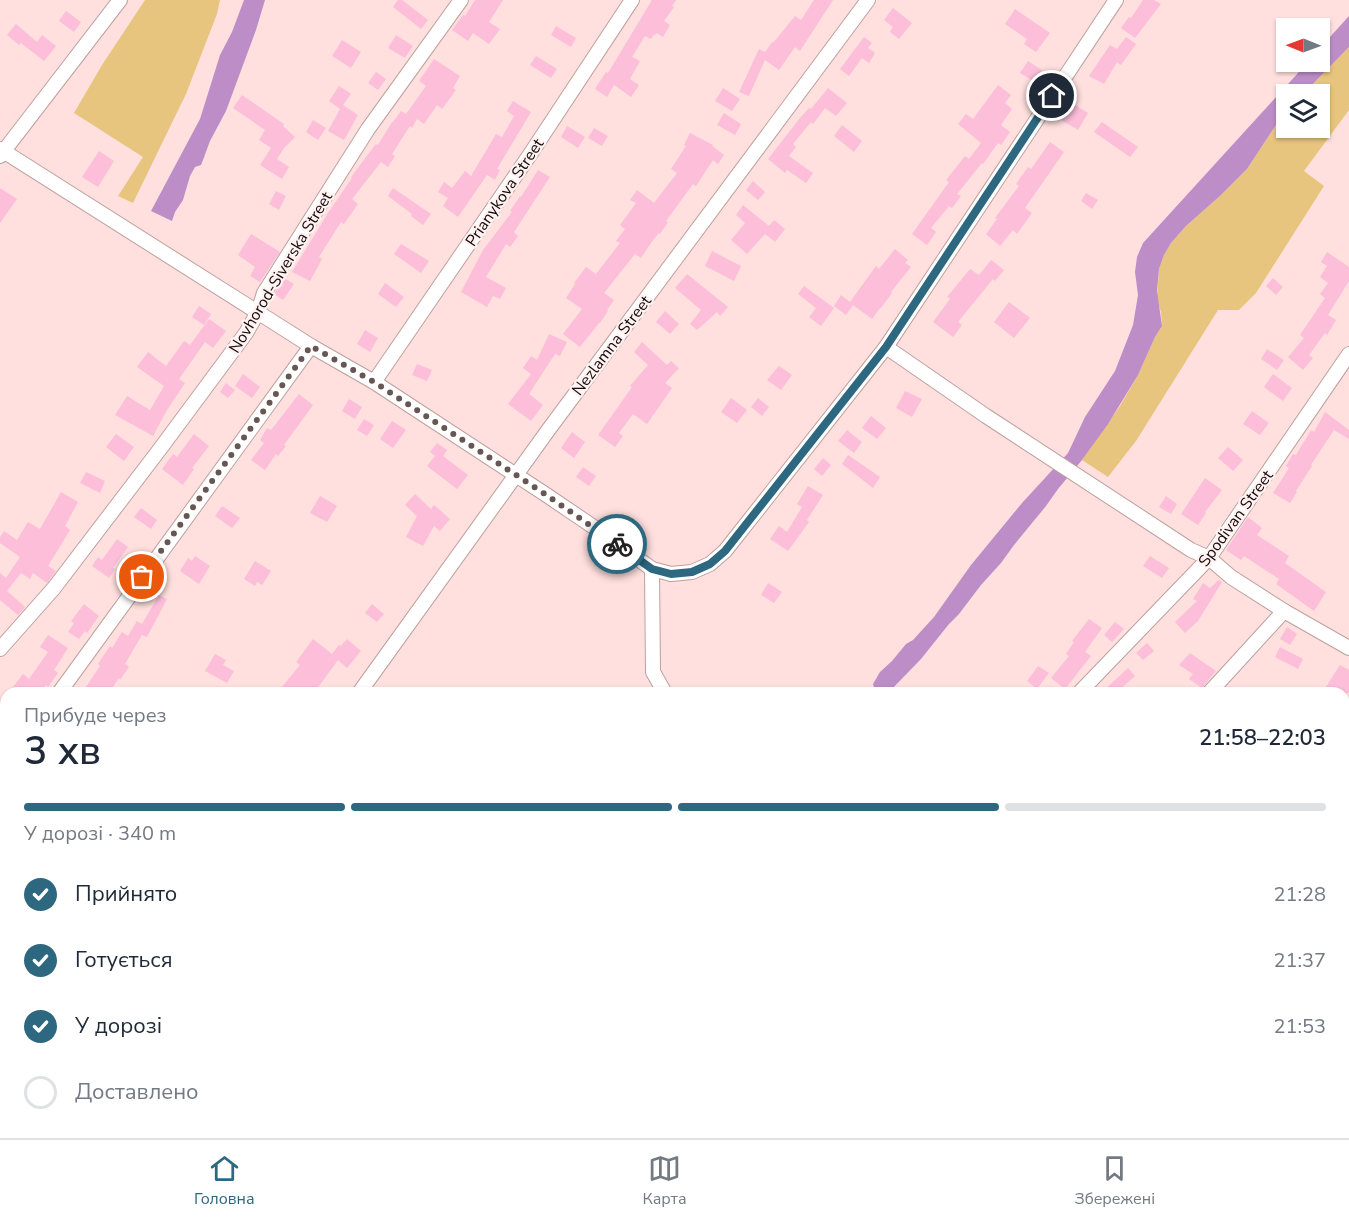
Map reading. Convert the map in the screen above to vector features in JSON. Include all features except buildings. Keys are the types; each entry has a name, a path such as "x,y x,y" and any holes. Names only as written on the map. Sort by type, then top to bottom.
{"street":[{"path":"120,0 1,152 311,346 374,382 602,532 652,569 671,574 692,572 710,564 725,551 886,347 1116,0"},
{"name":"Novhorod-Siverska Street","path":"0,649 54,588 246,333 258,312 264,293 368,129 461,0"},
{"name":"Prianykova Street","path":"374,382 531,153 632,0"},
{"name":"Nezlamna Street","path":"363,687 515,475 868,0"},
{"path":"63,687 311,346"},
{"path":"886,347 1191,550 1209,558 1231,577 1284,611 1349,648"},
{"name":"Spodivan Street","path":"1085,687 1209,558 1349,354"},
{"path":"652,569 653,672 662,687"},
{"path":"1214,687 1284,611"}],"shaded area":[{"path":"145,0 220,0 217,14 186,94 133,203 118,196 143,157 74,113 102,65"},
{"path":"244,0 265,0 226,111 210,141 201,165 195,167 190,176 183,200 172,221 151,211 200,119 220,55"},
{"path":"1349,16 1349,47 1330,66 1330,37"},
{"path":"1349,47 1349,110 1330,136 1330,84 1313,84 1325,72 1330,72 1330,66"},
{"path":"1299,72 1325,72 1313,84 1288,84"},
{"path":"1276,97 1276,125 1247,169 1186,226 1164,255 1159,269 1157,291 1162,326 1138,375 1108,424 1001,563 921,659 894,687 874,687 873,684 880,672 934,617 971,565 1022,503 1068,453 1085,417 1115,371 1133,325 1138,295 1135,272 1137,257 1143,243"},
{"path":"1276,125 1276,138 1328,138 1304,171 1324,186 1256,293 1239,310 1218,310 1136,441 1108,477 1082,460 1120,406 1162,326 1157,299 1159,269 1164,255 1186,226 1247,169"}],"way so far":[{"path":"142,577 311,346 374,382 617,544"}],"route":[{"path":"617,544 652,569 671,574 692,572 710,564 725,551 886,347 1052,96"}]}
